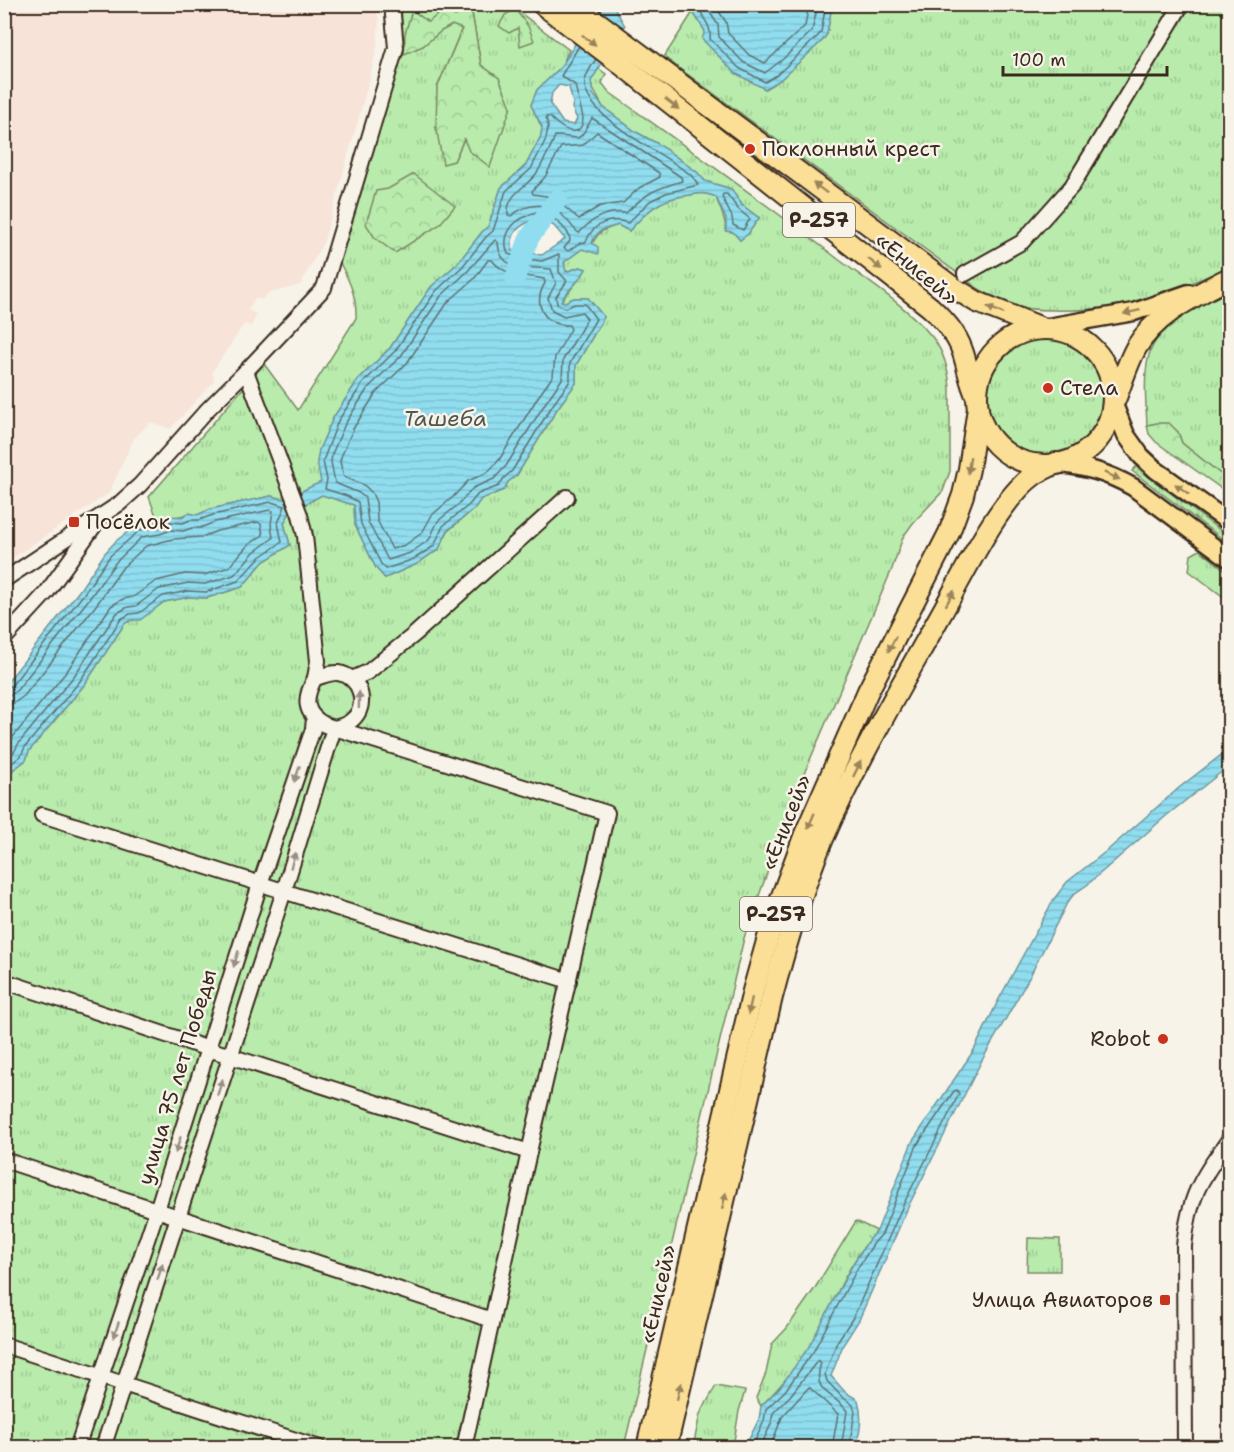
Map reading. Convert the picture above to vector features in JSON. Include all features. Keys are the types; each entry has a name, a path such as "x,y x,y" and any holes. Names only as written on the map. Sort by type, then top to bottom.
{"highway":[{"name":"«Енисей»","path":"573,4 632,60 930,307 947,324 957,339 964,356 980,418 990,437 1005,452 1027,462 1039,465 1056,464"},
{"name":"«Енисей»","path":"547,8 632,60 951,286 977,302 1042,328"},
{"path":"1113,402 1136,349 1152,327 1185,302 1228,278"},
{"name":"«Енисей»","path":"647,1448 753,991 773,920 805,834 868,691 949,533 963,495 969,469 980,376 990,357 997,348 1017,334 1042,328 1057,329 1072,334 1095,350 1109,372 1113,402 1109,421 1098,440 1079,456 1036,474 1024,484 999,513 897,692 822,841 792,924 772,997 666,1448"}],"main road":[{"path":"1042,328 1134,312 1228,278"},
{"path":"1113,402 1126,435 1141,456 1156,470 1230,523"},
{"path":"1056,464 1094,469 1133,487 1230,559"}],"street":[{"path":"4,580 120,504 324,288 396,48 392,4"},
{"path":"965,274 1022,242 1072,186 1182,4"},
{"path":"246,371 300,515 328,662 335,672 352,679 361,695 361,705 352,720 334,728"},
{"path":"352,679 368,672 415,634 567,496"},
{"path":"4,639 46,592 99,519"},
{"path":"305,536 318,661 315,678 307,699 308,708 314,718 334,728 607,813 464,1448"},
{"path":"315,678 335,672"},
{"name":"улица 75 лет Победы","path":"76,1448 157,1210 260,884 313,729 314,718"},
{"name":"улица 75 лет Победы","path":"103,1448 284,891 334,728"},
{"path":"42,814 569,981"},
{"path":"4,981 529,1152"},
{"path":"1185,1448 1184,1246 1187,1216 1198,1185 1230,1138"},
{"path":"4,1160 492,1320"},
{"path":"4,1345 320,1448"}],"shaded area":[{"path":"5,4 374,4 379,20 377,46 370,77 324,241 300,285 267,294 262,300 255,298 248,310 257,315 251,326 244,324 212,372 214,381 170,429 151,422 134,438 109,493 5,563"}],"green space":[{"path":"462,4 464,7 478,7 479,5 510,5 569,50 561,67 537,90 531,105 542,128 541,136 526,165 501,188 488,227 458,263 431,287 390,348 358,380 333,418 319,450 322,482 284,499 271,496 211,509 197,515 189,513 158,521 149,497 264,364 298,410 356,318 353,293 336,255 395,71 402,31 401,5","holes":["412,10 428,22 472,13 481,65 499,78 454,161 443,163 437,88 462,28 453,25 441,31 423,46"]},
{"path":"832,5 1229,5 1229,267 1185,286 1123,305 1078,310 1021,308 1009,304 979,289 664,57 693,12 705,31 703,39 735,73 765,89 780,80 823,40 827,34"},
{"path":"515,9 528,26 534,41 520,46 518,28 509,33 499,26 505,15"},
{"path":"412,10 428,22 444,10 455,16 472,13 481,65 499,78 511,107 490,167 469,151 464,139 454,161 443,164 436,127 437,88 462,29 452,25 423,46 404,54 405,34"},
{"path":"598,68 606,74 602,83 609,92 781,216 912,316 933,338 940,350 947,369 950,389 950,471 943,491 903,537 892,569 794,797 744,938 624,1447 5,1448 5,776 26,760 29,751 85,684 125,623 140,619 164,602 189,597 207,598 242,587 263,562 290,545 284,523 290,512 322,495 354,505 355,525 376,568 385,578 417,564 438,551 448,531 474,509 481,499 504,490 508,482 517,475 557,409 576,383 576,365 604,317 588,298 561,301 586,269 580,267 565,272 564,262 582,249 588,250 600,233 618,225 629,231 647,213 667,200 703,194 716,197 726,231 733,232 740,240 748,234 759,218 742,205 731,189 705,181 697,172 603,107 591,81"},
{"path":"414,174 455,206 439,225 395,253 375,238 366,224 376,191 388,189"},
{"path":"1229,290 1229,481 1182,443 1178,432 1158,423 1147,425 1145,390 1149,355 1162,334 1182,316"},
{"path":"1038,338 1064,341 1083,353 1096,370 1102,391 1100,412 1091,431 1075,446 1051,453 1026,451 1007,440 994,424 988,404 989,383 997,363 1013,347"},
{"path":"1169,423 1178,432 1182,443 1229,481 1229,494 1156,442 1149,434 1147,425"},
{"path":"1136,467 1229,537 1229,544 1132,471"},
{"path":"1200,550 1229,573 1229,601 1189,571 1191,555"},
{"path":"856,1221 877,1231 852,1265 807,1351 761,1406 756,1398 766,1373 772,1344 787,1328 815,1288"},
{"path":"1028,1238 1060,1239 1060,1271 1027,1271"},
{"path":"716,1386 745,1391 733,1447 693,1447 700,1414"}],"water":[{"path":"696,4 832,5 827,34 822,41 780,80 765,89 735,73 702,39 705,31 693,12"},
{"name":"Ташеба","path":"594,5 613,5 625,26 591,81 593,94 603,107 697,172 705,181 731,189 742,205 759,218 748,234 740,240 733,232 726,231 726,219 716,197 703,194 667,200 647,213 629,231 618,225 599,232 592,243 598,247 598,254 582,249 564,262 566,272 580,267 586,269 561,301 588,298 604,317 576,365 576,383 557,409 517,475 508,482 504,490 481,499 474,509 448,530 438,551 417,564 385,578 376,568 355,525 354,505 322,495 290,512 284,523 290,545 263,562 242,587 207,598 189,597 164,602 140,620 125,623 85,684 29,751 26,760 5,776 5,685 116,541 138,524 158,521 168,516 183,517 189,513 197,515 211,509 271,496 285,499 321,482 317,462 319,450 333,418 358,380 390,348 431,287 458,263 488,227 501,188 526,165 541,136 542,127 531,105 537,90 561,67 592,16","holes":["559,85 569,87 572,108 577,119 574,125 563,123 550,104 552,93","539,217 554,226 565,239 542,255 513,251 513,238 518,229"]},
{"path":"1229,749 1229,766 1074,894 981,1062 909,1205 859,1320 843,1345 831,1376 845,1392 858,1400 860,1424 853,1448 745,1447 759,1419 761,1406 780,1387 808,1348 852,1266 869,1239 877,1231 912,1142 974,1050 1054,899 1067,882"}],"waterway":[{"name":"Ташеба","path":"515,278 529,238 558,199"}],"place":[{"name":"Поклонный крест","path":"750,149"},
{"name":"Стела","path":"1048,388"},
{"name":"Посёлок","path":"74,522"},
{"name":"Robot","path":"1163,1039"},
{"name":"Улица Авиаторов","path":"1165,1300"}]}
